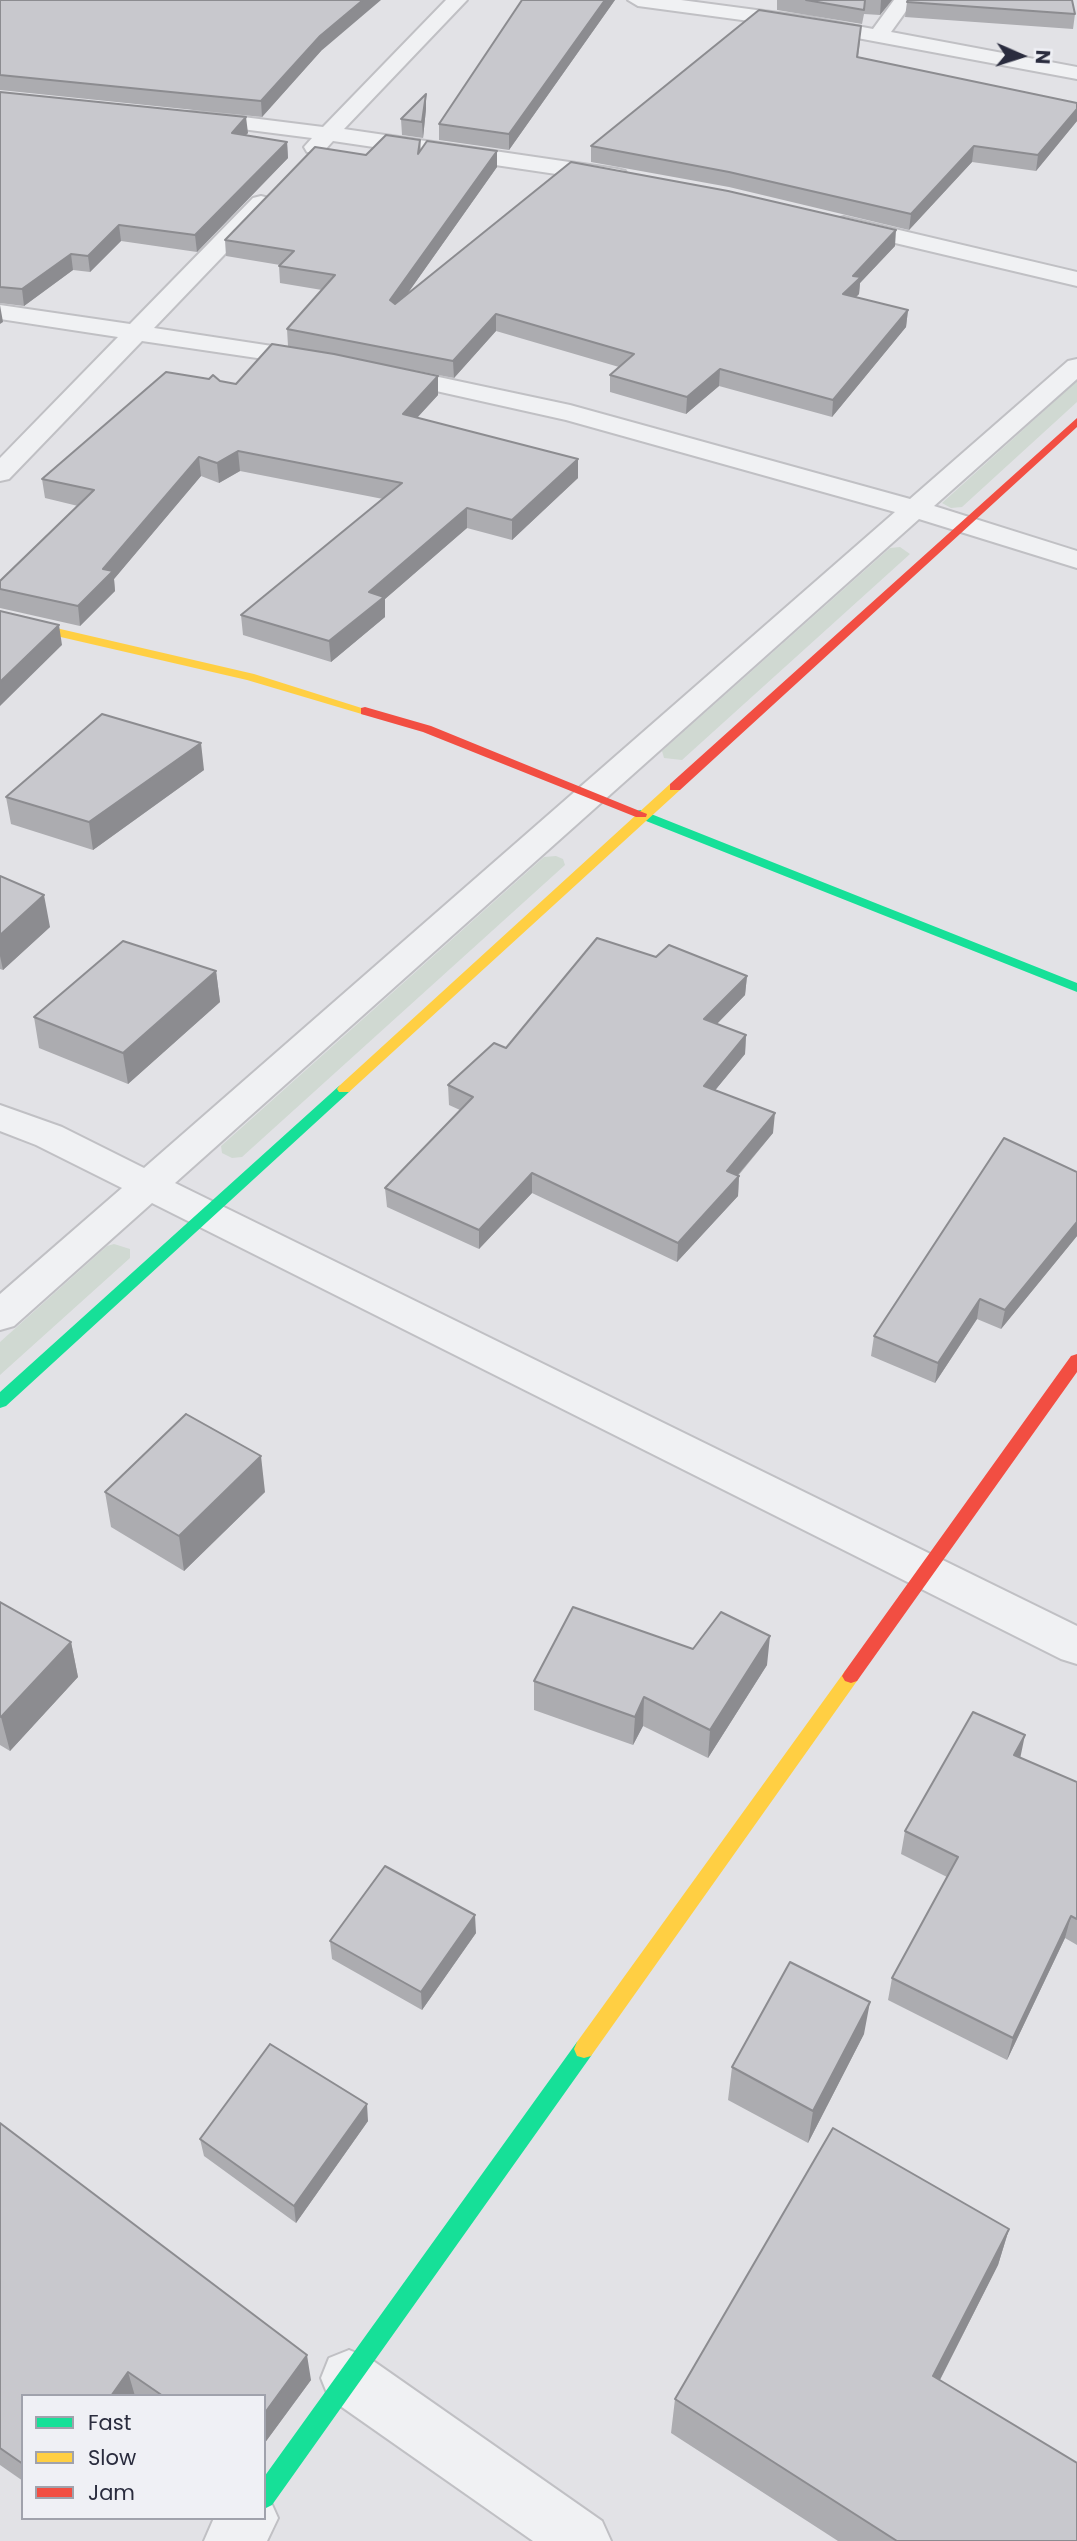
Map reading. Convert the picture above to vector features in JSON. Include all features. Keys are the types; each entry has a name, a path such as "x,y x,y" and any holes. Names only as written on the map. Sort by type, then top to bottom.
{"street":[{"path":"300,163 457,0"},
{"path":"638,0 879,35 1077,73"},
{"path":"879,35 904,0"},
{"path":"177,115 329,133 634,179"},
{"path":"0,473 280,183"},
{"path":"822,219 1077,279"},
{"path":"0,313 349,365 570,413 915,509 1077,560"},
{"path":"0,1316 1077,366"},
{"path":"0,1402 1077,421"},
{"path":"0,619 250,677 427,729 1077,988"},
{"path":"0,1117 48,1136 149,1185 1077,1646"},
{"path":"266,2494 1077,1360"},
{"path":"349,2378 582,2541"},
{"path":"233,2541 248,2520"}],"shaded area":[{"path":"1077,381 1077,402 962,507 951,508 942,503"},
{"path":"900,547 910,554 682,760 664,758 662,751 890,548"},
{"path":"556,856 563,859 565,865 242,1157 232,1158 222,1153 221,1146 544,857"},
{"path":"114,1244 130,1249 130,1258 0,1375 0,1342 107,1246"}],"building":[{"path":"0,0 363,0 320,36 261,101 0,75"},
{"path":"522,0 605,0 509,134 439,124"},
{"path":"806,0 865,0 864,10"},
{"path":"1072,0 1075,14 907,2"},
{"path":"759,10 861,26 857,57 1077,103 1077,109 1038,155 974,146 911,214 729,172 591,146"},
{"path":"0,92 246,117 232,133 287,142 195,235 119,225 88,256 71,254 22,289 0,287"},
{"path":"426,94 422,122 401,119"},
{"path":"386,135 420,140 418,154 427,141 497,151 390,300 395,304 571,162 728,191 896,230 853,276 861,277 843,294 908,310 833,400 720,369 687,397 610,375 634,354 496,314 453,361 287,329 335,275 279,266 294,251 225,240 315,147 366,155"},
{"path":"272,344 438,376 403,414 578,459 512,520 467,508 369,592 384,597 329,641 241,615 402,483 238,451 217,463 199,457 103,569 113,571 78,606 0,589 0,581 94,490 42,479 166,372 209,379 213,375 220,381 236,384"},
{"path":"0,611 59,625 0,682"},
{"path":"102,714 201,743 89,822 6,797"},
{"path":"0,876 44,895 0,935"},
{"path":"597,938 656,957 669,945 747,976 704,1019 746,1035 704,1086 775,1113 727,1171 739,1176 678,1243 532,1173 479,1230 385,1188 473,1097 448,1085 494,1043 506,1048"},
{"path":"123,941 216,971 123,1053 34,1017"},
{"path":"1004,1138 1077,1172 1077,1222 1005,1310 980,1299 938,1363 874,1336"},
{"path":"186,1414 261,1456 179,1536 105,1492"},
{"path":"0,1602 71,1642 1,1717 0,1716"},
{"path":"573,1607 693,1649 721,1612 770,1636 710,1730 644,1697 635,1717 534,1681"},
{"path":"973,1712 1025,1735 1014,1755 1077,1782 1077,1919 1071,1916 1013,2038 892,1978 958,1857 905,1831"},
{"path":"385,1866 475,1915 421,1992 330,1941"},
{"path":"790,1962 870,2002 813,2111 732,2067"},
{"path":"270,2044 367,2104 294,2206 200,2139"},
{"path":"0,2123 307,2355 266,2411 266,2394 160,2394 128,2372 112,2394 21,2394 21,2463 0,2448"},
{"path":"833,2128 1009,2229 933,2376 1077,2463 1077,2541 897,2541 675,2399"}],"traffic: fast":[{"path":"641,814 1077,988"},
{"path":"0,1402 344,1089"},
{"path":"266,2494 584,2049"}],"traffic: slow":[{"path":"0,619 250,677 365,711"},
{"path":"344,1089 675,787"},
{"path":"584,2049 851,1676"}],"traffic: jam":[{"path":"675,787 1077,421"},
{"path":"365,711 427,729 641,814"},
{"path":"851,1676 1077,1360"}]}
